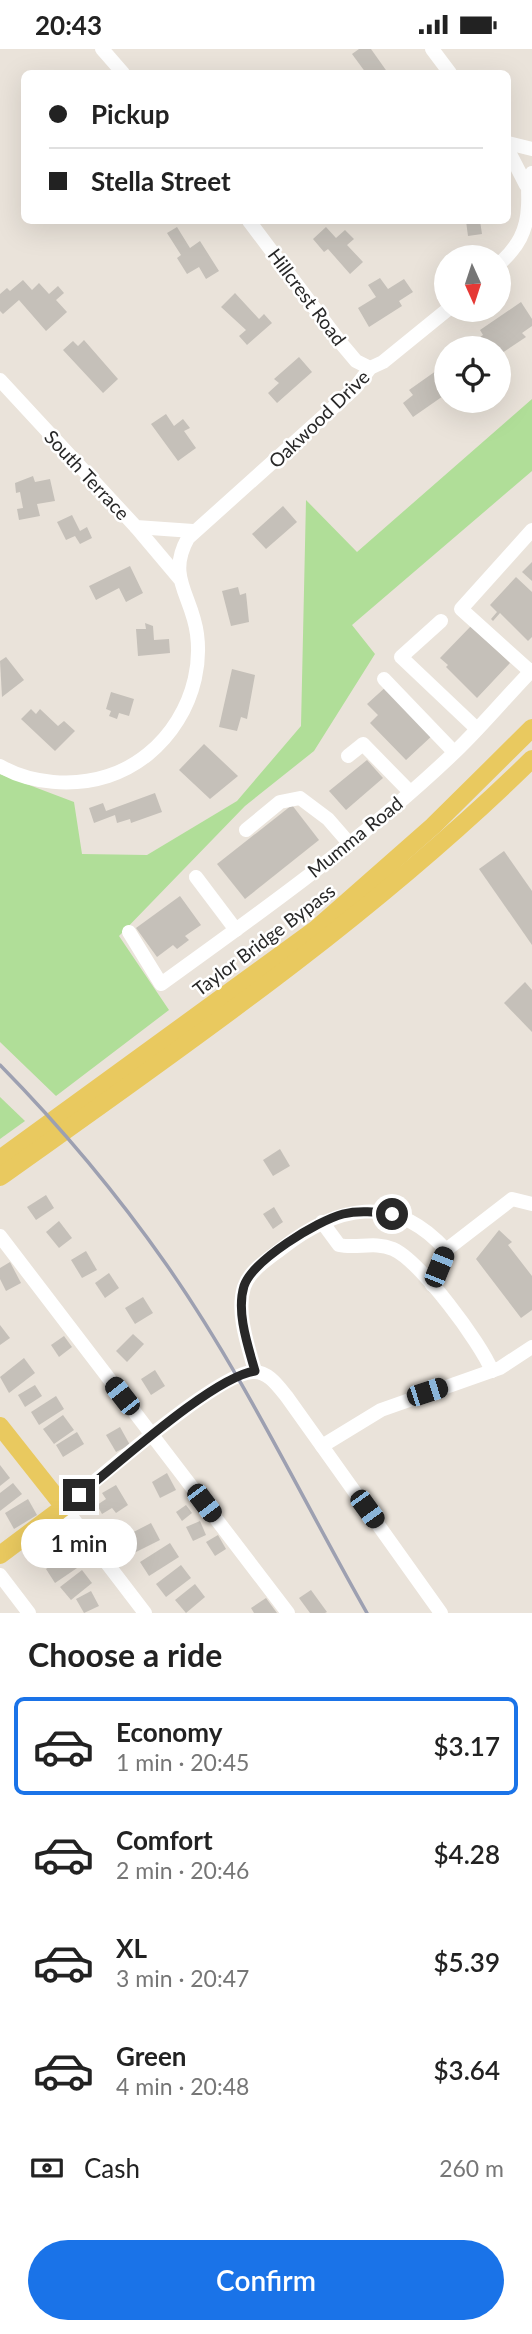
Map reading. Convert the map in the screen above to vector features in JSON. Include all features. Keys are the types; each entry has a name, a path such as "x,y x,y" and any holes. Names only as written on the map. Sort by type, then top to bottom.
{"main road":[{"name":"Taylor Bridge Bypass","path":"0,1159 316,929 423,836 532,728"},
{"name":"Taylor Bridge Bypass","path":"0,1177 325,940 441,842 532,759"},
{"path":"0,1426 64,1507 0,1555"}],"street":[{"path":"102,49 120,70"},
{"path":"432,49 448,70"},
{"path":"511,144 532,149"},
{"path":"511,154 529,179 528,209 522,238 511,250"},
{"name":"Hillcrest Road","path":"252,224 340,342 356,361 370,368"},
{"name":"Oakwood Drive","path":"193,531 246,488 355,388 370,368 383,362 434,321"},
{"name":"South Terrace","path":"0,380 7,395 136,527 193,531"},
{"path":"136,527 179,578"},
{"path":"531,671 461,609 532,530"},
{"path":"0,765 40,780 65,783 92,781 134,764 159,744 177,722 189,698 198,656 194,618 179,578 178,560 193,531"},
{"path":"441,621 401,657 477,729"},
{"name":"Mumma Road","path":"129,932 161,984 236,930 410,792 477,729 531,671"},
{"path":"384,679 454,752"},
{"path":"348,756 363,744 410,792"},
{"path":"246,830 280,802 300,798 328,819 348,842"},
{"path":"196,877 236,930"},
{"path":"432,1285 446,1250 512,1199 532,1204"},
{"path":"441,1613 278,1386 255,1371 245,1331 243,1288 248,1277 285,1245 322,1222 347,1213 392,1214 420,1225 446,1250"},
{"path":"322,1222 339,1245 382,1245 400,1252 432,1285 484,1352 492,1371"},
{"path":"0,1236 288,1613"},
{"path":"322,1446 380,1410 492,1371 532,1347"},
{"path":"145,1613 64,1507 211,1391 235,1376 255,1371"},
{"path":"0,1575 29,1613"}],"green space":[{"path":"532,399 532,471 352,625 375,654 314,751 245,806 119,936 169,1010 56,1096 0,1042 0,774 74,802 82,854 147,855 237,801 301,726 306,500 357,552"},
{"path":"0,1097 25,1121 0,1139"}],"building":[{"path":"359,49 371,49 386,70 364,70 352,54"},
{"path":"466,224 480,224 482,234 468,236"},
{"path":"177,227 190,248 200,241 219,271 206,279 199,267 187,274 177,258 181,255 167,233"},
{"path":"326,227 336,238 345,230 354,239 347,245 363,262 350,274 328,249 324,252 313,239"},
{"path":"380,278 388,289 404,279 413,292 399,301 402,306 369,327 358,308 376,297 368,285"},
{"path":"23,280 32,290 39,283 49,294 58,286 64,293 56,300 67,312 46,331 19,300 3,314 0,311 0,294 7,288 10,291"},
{"path":"235,293 259,319 264,314 272,323 247,345 239,336 246,330 221,307"},
{"path":"521,302 532,319 532,326 522,333 526,337 511,347 511,336 482,336 480,330 492,322 511,322 511,309"},
{"path":"84,340 118,379 103,393 63,350 73,341 78,346"},
{"path":"299,357 312,372 277,403 268,393 279,383 274,379"},
{"path":"434,372 434,402 413,417 403,403 413,395 409,390"},
{"path":"166,414 174,426 183,419 190,428 184,431 196,448 178,461 151,424"},
{"path":"33,476 35,482 50,479 55,501 37,504 40,516 19,520 17,509 23,508 15,483"},
{"path":"283,506 297,522 266,549 252,534"},
{"path":"72,515 80,531 87,527 92,538 80,544 75,536 66,540 57,522"},
{"path":"532,562 532,581 522,572"},
{"path":"130,566 143,593 126,602 119,588 96,600 89,586"},
{"path":"516,577 532,592 532,637 528,641 500,613 493,621 491,619 497,612 490,605"},
{"path":"238,587 240,595 246,593 249,622 231,626 222,591"},
{"path":"145,623 153,626 154,640 169,639 170,653 138,656 136,629 146,629"},
{"path":"471,626 510,663 477,698 440,658"},
{"path":"6,657 24,680 2,697 0,661"},
{"path":"232,669 255,675 247,719 241,717 237,731 219,727"},
{"path":"388,685 435,733 406,760 370,723 378,715 367,704"},
{"path":"111,692 134,699 129,716 119,713 117,719 109,716 111,711 106,709"},
{"path":"31,709 36,714 40,709 58,726 64,721 75,731 55,751 21,719"},
{"path":"204,744 238,776 210,799 179,770"},
{"path":"367,760 383,778 346,810 329,791"},
{"path":"155,793 162,812 131,823 130,819 117,823 115,815 94,823 89,808 103,803 106,811"},
{"path":"292,805 319,840 245,899 217,864"},
{"path":"504,851 532,891 532,945 479,869"},
{"path":"180,896 201,925 185,936 189,940 177,949 173,945 157,957 136,928"},
{"path":"525,982 532,990 532,1032 504,1003"},
{"path":"280,1149 290,1166 273,1176 263,1160"},
{"path":"46,1195 54,1208 36,1220 27,1207"},
{"path":"274,1207 283,1222 273,1229 263,1214"},
{"path":"59,1221 72,1238 59,1248 46,1232"},
{"path":"499,1230 512,1242 508,1245 532,1276 532,1310 521,1318 476,1259"},
{"path":"86,1251 97,1270 82,1278 71,1260"},
{"path":"10,1262 21,1283 6,1291 0,1279 0,1268"},
{"path":"109,1273 119,1288 105,1298 95,1283"},
{"path":"143,1297 153,1313 135,1324 125,1308"},
{"path":"0,1325 10,1338 0,1345"},
{"path":"133,1334 144,1344 127,1362 116,1351"},
{"path":"64,1336 72,1347 59,1357 51,1345"},
{"path":"24,1358 35,1373 9,1393 0,1377"},
{"path":"155,1370 165,1386 151,1395 141,1379"},
{"path":"35,1385 42,1396 25,1407 18,1395"},
{"path":"56,1396 64,1409 39,1425 31,1412"},
{"path":"63,1415 74,1430 54,1444 43,1429"},
{"path":"120,1427 130,1445 116,1452 106,1435"},
{"path":"77,1432 84,1444 63,1457 56,1445"},
{"path":"0,1465 10,1478 0,1486"},
{"path":"167,1473 176,1490 160,1498 152,1482"},
{"path":"13,1483 22,1494 0,1511 0,1493"},
{"path":"116,1485 128,1505 116,1513 112,1508 102,1514 97,1505 106,1499 102,1493"},
{"path":"28,1499 37,1515 14,1529 5,1513"},
{"path":"186,1505 192,1513 182,1521 176,1512"},
{"path":"200,1521 206,1535 193,1541 186,1527"},
{"path":"151,1523 160,1540 130,1555 122,1538"},
{"path":"218,1535 226,1549 215,1556 206,1542"},
{"path":"170,1543 179,1557 149,1576 140,1562"},
{"path":"70,1552 80,1566 55,1583 46,1569"},
{"path":"181,1565 191,1578 166,1597 156,1584"},
{"path":"82,1570 92,1583 71,1600 60,1587"},
{"path":"195,1584 205,1597 186,1613 175,1600"},
{"path":"311,1590 327,1612 310,1613 299,1598"},
{"path":"91,1591 99,1606 84,1613 76,1599"},
{"path":"266,1598 277,1613 254,1613 251,1608"}],"railway":[{"path":"0,1065 108,1186 166,1264 246,1392 367,1613"}],"route":[{"path":"79,1495 211,1391 242,1373 255,1371 245,1331 243,1288 248,1277 297,1237 322,1222 347,1213 392,1214"}]}
